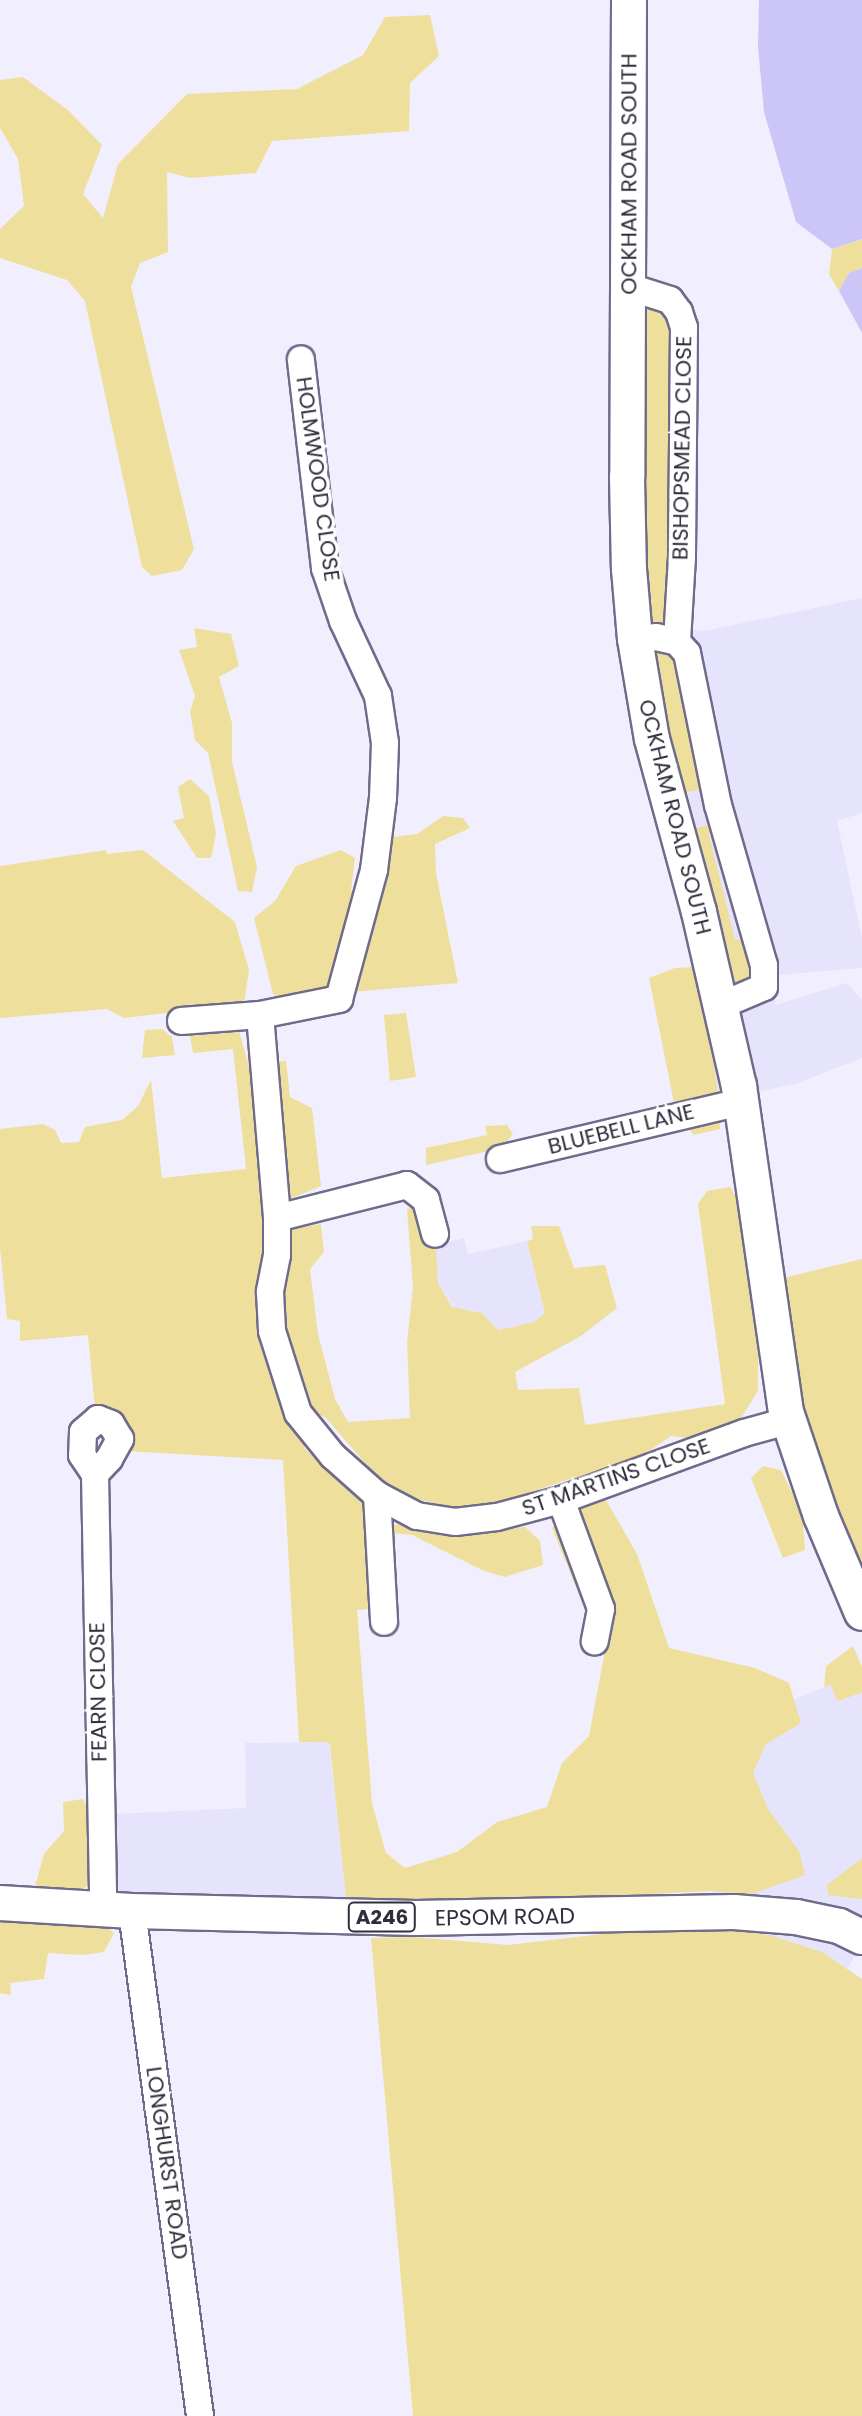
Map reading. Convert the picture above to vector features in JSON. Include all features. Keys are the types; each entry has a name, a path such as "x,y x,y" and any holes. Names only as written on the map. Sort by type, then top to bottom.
{"main road":[{"name":"OCKHAM ROAD SOUTH","path":"629,0 627,493 635,639 656,754 722,1005 741,1102 788,1421 821,1516 862,1613"},
{"name":"EPSOM ROAD","path":"0,1903 118,1910 416,1918 734,1912 796,1917 839,1926 862,1937"}],"street":[{"name":"BISHOPSMEAD CLOSE","path":"629,287 670,300 679,312 684,327 682,557 677,642"},
{"name":"HOLMWOOD CLOSE","path":"181,1021 260,1015 339,999 374,870 383,798 385,743 378,696 343,621 325,568 301,359"},
{"path":"635,639 656,637 677,642 687,653 718,805 749,904 764,965 764,987 722,1005"},
{"name":"ST MARTINS CLOSE","path":"260,1015 277,1218 277,1255 270,1292 272,1331 298,1413 333,1456 377,1495 417,1516 455,1522 497,1517 561,1500 744,1433 788,1421"},
{"name":"BLUEBELL LANE","path":"500,1159 741,1102"},
{"path":"277,1218 407,1185 426,1200 435,1234"},
{"name":"FEARN CLOSE","path":"95,1474 118,1910"},
{"path":"377,1495 384,1622"},
{"path":"561,1500 601,1609 595,1641"},
{"name":"LONGHURST ROAD","path":"118,1910 200,2416"}],"shaded area":[{"path":"759,0 862,0 862,239 832,249 796,222 764,112 758,47"},
{"path":"430,15 439,56 410,83 409,131 272,141 256,173 190,178 167,172 168,252 140,263 131,287 194,549 182,570 152,576 142,567 85,301 67,280 0,258 0,229 24,206 18,159 0,128 0,80 23,77 69,111 102,145 83,194 103,218 118,164 187,94 297,89 363,55 385,17"},
{"path":"862,239 862,268 849,273 839,291 829,274 832,249"},
{"path":"862,268 862,333 839,291 849,273"},
{"path":"648,306 662,306 672,315 668,544 672,597 669,627 642,627 641,313"},
{"path":"862,598 862,813 837,821 862,938 862,968 778,975 775,1005 847,983 862,1000 862,1058 795,1084 719,1100 703,1006 628,701 620,628 661,626 705,631"},
{"path":"194,628 231,634 239,666 219,677 232,723 232,762 257,867 252,892 238,891 208,753 195,740 190,712 195,696 179,650 197,647"},
{"path":"654,651 684,659 679,668 697,778 704,789 681,793"},
{"path":"190,779 209,796 216,834 211,858 197,858 173,821 184,818 178,787"},
{"path":"443,816 463,818 470,828 435,844 436,873 458,983 278,998 273,994 254,918 275,901 296,866 341,850 355,858 351,891 377,893 392,837 417,834"},
{"path":"710,825 709,835 735,939 749,943 755,972 747,986 737,989 691,829"},
{"path":"106,850 107,854 143,850 235,922 249,970 244,1004 124,1018 107,1009 0,1018 0,866"},
{"path":"694,967 708,1027 720,1129 693,1135 674,1103 649,978 675,968"},
{"path":"406,1013 416,1077 390,1081 384,1015"},
{"path":"237,1024 248,1063 286,1061 290,1097 312,1108 321,1186 268,1208 265,1224 307,1442 304,1448 364,1502 372,1519 377,1608 357,1610 372,1803 386,1853 405,1868 457,1852 497,1822 547,1807 562,1763 589,1736 604,1656 552,1528 570,1508 606,1500 637,1554 669,1648 755,1668 789,1683 801,1723 766,1744 753,1773 768,1809 799,1851 805,1875 749,1895 711,1891 469,1903 367,1903 346,1898 330,1746 328,1742 299,1742 283,1460 126,1451 123,1420 107,1408 95,1409 88,1335 20,1341 20,1321 7,1319 0,1247 0,1129 43,1124 55,1130 61,1143 79,1142 85,1127 122,1120 138,1106 151,1080 162,1178 246,1169 233,1049 193,1053 190,1036 196,1027"},
{"path":"162,1029 172,1037 175,1055 142,1058 145,1030"},
{"path":"507,1125 513,1134 502,1148 426,1165 426,1148 487,1135 485,1126"},
{"path":"730,1187 737,1198 758,1352 758,1391 740,1420 695,1439 671,1436 630,1464 576,1484 570,1479 482,1508 465,1510 408,1497 378,1478 326,1418 308,1409 287,1358 279,1304 282,1261 292,1229 321,1224 324,1252 310,1269 318,1334 335,1399 348,1422 410,1418 407,1342 413,1287 407,1209 420,1206 436,1245 438,1283 452,1307 482,1313 498,1330 534,1322 545,1313 527,1241 533,1239 531,1226 559,1226 574,1268 605,1265 617,1308 581,1336 515,1372 518,1390 579,1388 585,1425 725,1404 698,1204 707,1191"},
{"path":"464,1238 468,1254 527,1241 545,1313 534,1322 497,1330 482,1313 453,1307 438,1283 436,1245"},
{"path":"862,1259 861,1576 798,1397 783,1278"},
{"path":"763,1466 781,1470 802,1513 805,1550 783,1558 751,1478"},
{"path":"402,1524 425,1533 453,1536 525,1527 540,1541 543,1565 505,1577 484,1571 412,1535 390,1533 394,1525"},
{"path":"853,1646 862,1667 862,1693 837,1701 831,1685 824,1687 826,1666"},
{"path":"830,1685 855,1696 862,1693 862,1945 847,1969 822,1952 770,1935 715,1928 700,1749 792,1700"},
{"path":"329,1742 346,1897 341,1905 113,1899 114,1814 246,1808 245,1743"},
{"path":"83,1799 94,1820 95,1880 76,1894 34,1890 44,1854 64,1831 63,1802"},
{"path":"862,1858 862,1899 828,1895 827,1885"},
{"path":"0,1912 102,1922 114,1933 104,1952 83,1955 48,1953 44,1979 10,1983 11,1995 0,1993"},
{"path":"715,1928 770,1935 822,1952 862,1979 862,2416 413,2416 371,1938 413,1937 508,1945 645,1929"}]}
